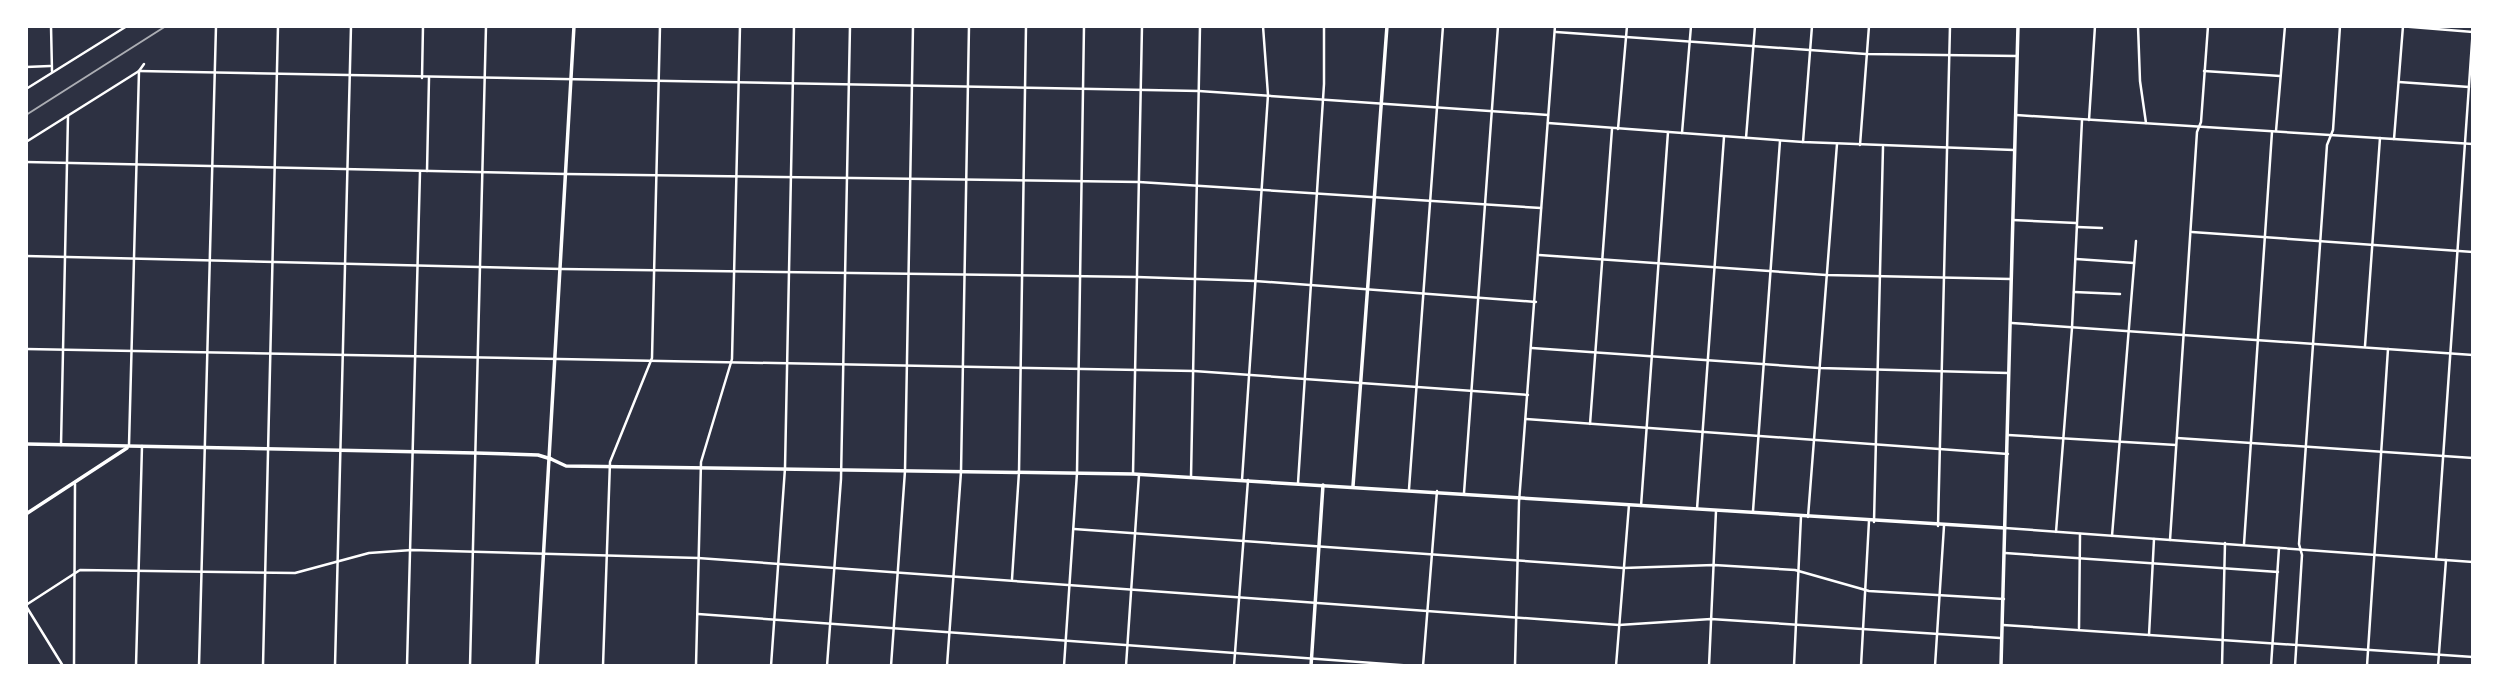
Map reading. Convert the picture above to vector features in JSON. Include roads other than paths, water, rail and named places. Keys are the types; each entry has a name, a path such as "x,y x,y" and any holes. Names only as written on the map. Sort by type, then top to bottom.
{"street":[{"path":"51,26 50,66 53,73"},
{"path":"26,89 127,26"},
{"path":"199,666 216,26"},
{"path":"263,666 278,26"},
{"path":"335,666 351,26"},
{"path":"422,78 423,26"},
{"path":"470,666 486,26"},
{"path":"537,666 557,361 574,26"},
{"path":"603,666 604,556 609,466 652,362 660,26"},
{"path":"696,666 700,467 731,363 740,26"},
{"path":"771,666 785,468 793,26"},
{"path":"827,666 841,469 850,26"},
{"path":"891,666 905,471 913,26"},
{"path":"947,666 961,472 969,26"},
{"path":"1012,580 1019,472 1026,26"},
{"path":"1064,666 1077,473 1084,26"},
{"path":"1126,666 1135,533 1142,26"},
{"path":"1191,477 1200,26"},
{"path":"1242,480 1268,94 1263,26"},
{"path":"1298,483 1318,192 1324,26"},
{"path":"1353,486 1387,26"},
{"path":"1409,489 1443,26"},
{"path":"1464,493 1498,26"},
{"path":"1515,666 1520,497 1555,26"},
{"path":"1618,129 1627,26"},
{"path":"1682,133 1691,26"},
{"path":"1746,138 1755,26"},
{"path":"1803,142 1812,26"},
{"path":"1860,145 1868,26"},
{"path":"1938,526 1950,26"},
{"path":"2001,666 2018,26"},
{"path":"2089,120 2095,26"},
{"path":"2138,26 2140,81 2146,123"},
{"path":"2170,540 2208,26"},
{"path":"2244,544 2264,237 2285,26"},
{"path":"2295,666 2320,242 2340,26"},
{"path":"2394,139 2401,26 2473,30 2435,559"},
{"path":"1554,32 1810,51 2017,57"},
{"path":"26,142 139,71 144,64"},
{"path":"26,67 50,66"},
{"path":"139,71 1199,91 1548,115"},
{"path":"129,447 139,71"},
{"path":"2204,71 2280,75"},
{"path":"426,171 429,78"},
{"path":"2398,82 2469,87"},
{"path":"2015,115 2473,144"},
{"path":"61,445 68,116"},
{"path":"2056,532 2072,328 2082,120"},
{"path":"1548,123 1780,141 2014,150"},
{"path":"1590,424 1612,129"},
{"path":"1641,506 1668,132"},
{"path":"1697,509 1724,136"},
{"path":"2365,346 2380,138"},
{"path":"1753,513 1780,141"},
{"path":"1808,517 1837,144"},
{"path":"1861,666 1864,590 1877,444 1883,146"},
{"path":"26,162 846,180 1139,183 1374,195 1541,208"},
{"path":"407,666 420,171"},
{"path":"2013,220 2102,228"},
{"path":"2192,232 2473,252"},
{"path":"2112,536 2136,241"},
{"path":"1539,255 1826,275 2012,279"},
{"path":"26,256 562,269 1080,275 1255,281 1536,302"},
{"path":"2076,259 2134,263"},
{"path":"2074,292 2120,294"},
{"path":"2011,323 2473,355"},
{"path":"1532,348 1819,368 2010,373"},
{"path":"26,349 1194,371 1528,395"},
{"path":"2367,666 2388,349"},
{"path":"1526,419 2008,454"},
{"path":"2008,435 2176,445"},
{"path":"2177,438 2473,457"},
{"path":"26,444 538,455 566,466 1136,474 1409,489 1938,526 2006,528 2473,562"},
{"path":"136,666 142,446"},
{"path":"26,514 129,447"},
{"path":"1234,666 1248,480"},
{"path":"74,666 75,484"},
{"path":"1311,666 1323,485"},
{"path":"1423,666 1437,491"},
{"path":"1616,666 1629,505"},
{"path":"1709,666 1716,511"},
{"path":"1794,666 1801,516"},
{"path":"1935,666 1944,526"},
{"path":"1074,529 1623,568 1714,565 1798,570 1864,590 2004,599"},
{"path":"2079,630 2080,534"},
{"path":"2149,635 2154,539"},
{"path":"2222,666 2225,543"},
{"path":"2271,666 2279,548"},
{"path":"63,666 26,606 80,570 265,574 301,572 383,551 412,550 698,558 1619,625 1711,619 2002,639"},
{"path":"2005,553 2278,572"},
{"path":"2438,666 2446,560"},
{"path":"698,614 1414,666"},
{"path":"2003,625 2473,657"}],"railway":[{"path":"26,115 166,26"}]}
